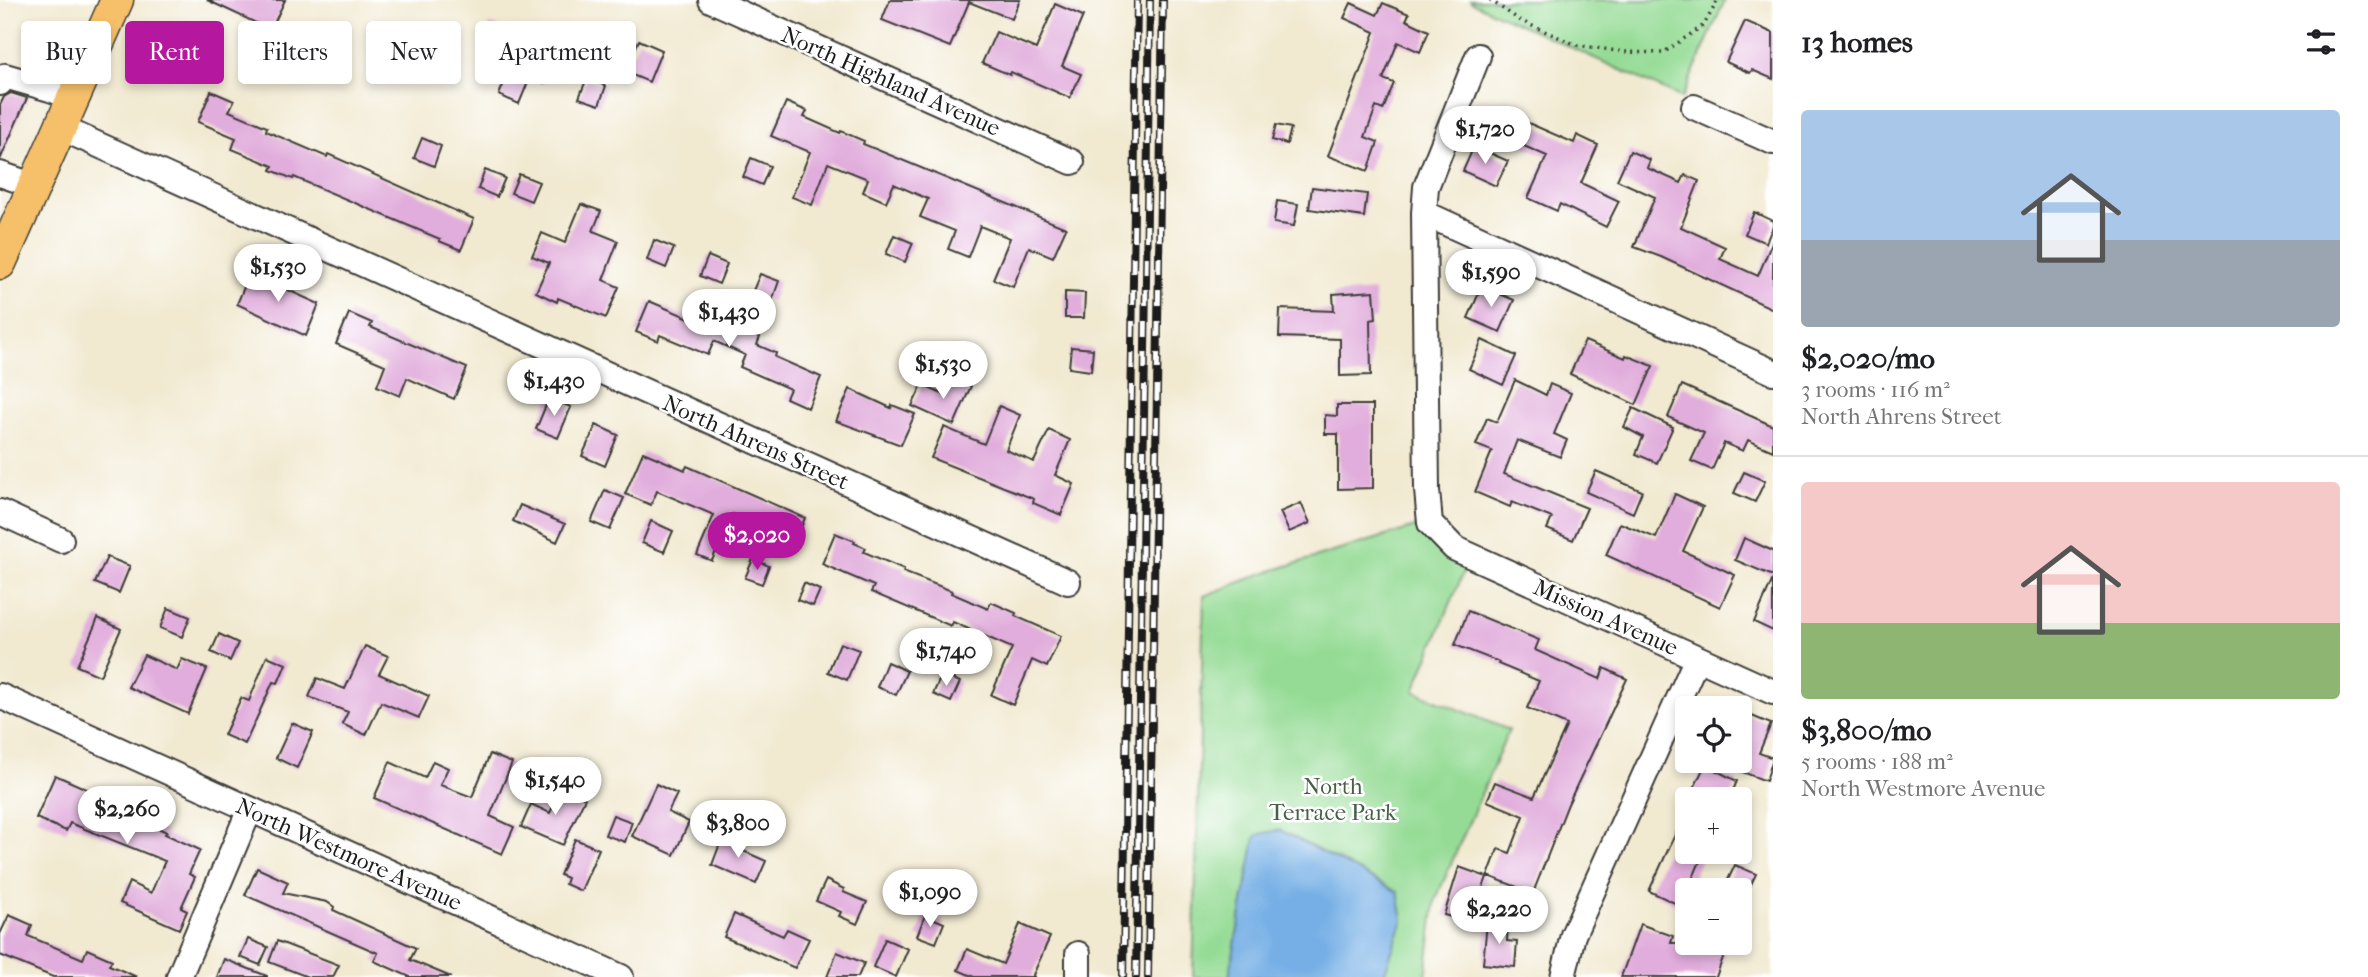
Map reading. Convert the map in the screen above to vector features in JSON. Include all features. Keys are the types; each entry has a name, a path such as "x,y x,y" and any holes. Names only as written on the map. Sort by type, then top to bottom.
{"main road":[{"path":"0,263 117,0"}],"street":[{"name":"North Highland Avenue","path":"710,0 1072,162"},
{"path":"1478,56 1426,187 1424,213 1773,372"},
{"path":"0,83 5,76 74,98"},
{"path":"1695,107 1773,142"},
{"name":"North Ahrens Street","path":"61,128 1068,582"},
{"path":"0,174 34,186"},
{"name":"Mission Avenue","path":"1424,213 1427,490 1430,523 1454,548 1773,692"},
{"path":"0,512 61,540"},
{"path":"1563,977 1573,935 1697,658"},
{"name":"North Westmore Avenue","path":"0,696 621,977"},
{"path":"179,977 250,810"}],"path":[{"path":"1490,0 1521,21 1577,45 1624,52 1664,53 1704,24 1718,0"}],"green space":[{"path":"1470,0 1725,0 1682,98"},
{"name":"North Terrace Park","path":"1422,525 1435,547 1467,564 1414,691 1509,730 1435,901 1426,977 1193,977 1204,596 1261,574"}],"water":[{"path":"1280,830 1398,892 1403,920 1383,977 1229,977 1255,838 1260,834"}],"building":[{"path":"207,0 285,0 275,21 252,21"},
{"path":"890,0 1020,0 1012,19 969,2 950,47 882,20"},
{"path":"1351,3 1377,15 1383,3 1409,14 1406,20 1429,31 1420,52 1398,42 1383,79 1394,83 1383,110 1376,107 1365,137 1378,142 1368,171 1328,156 1375,32 1344,18"},
{"path":"1055,4 1083,16 1062,66 1081,74 1070,98 1011,72 1010,75 982,63 996,32 1036,49"},
{"path":"1745,21 1773,33 1773,79 1752,70 1750,73 1726,62"},
{"path":"639,40 662,50 649,82 636,77 636,47"},
{"path":"503,84 527,84 519,104 499,95"},
{"path":"585,84 606,86 599,105 579,98"},
{"path":"211,91 234,101 229,111 267,127 266,131 327,157 328,154 474,219 461,250 294,177 293,179 271,170 273,166 232,149 236,138 198,122"},
{"path":"11,93 27,98 0,160 0,105 4,97"},
{"path":"786,102 807,111 804,117 864,141 863,144 1066,228 1053,257 1029,247 1013,287 993,279 1010,238 980,226 968,257 948,249 955,231 920,217 928,199 894,184 886,202 863,192 868,179 828,163 812,205 792,197 810,152 771,136"},
{"path":"1526,122 1574,143 1577,135 1598,145 1581,183 1619,201 1606,227 1560,204 1557,211 1528,198 1547,156 1517,143"},
{"path":"1276,125 1291,128 1287,144 1272,140"},
{"path":"422,138 441,146 434,166 414,158"},
{"path":"1474,146 1508,161 1496,186 1463,171"},
{"path":"1630,151 1650,160 1647,168 1681,183 1685,175 1699,181 1681,227 1725,247 1720,259 1758,276 1773,240 1773,309 1634,247 1655,197 1617,180"},
{"path":"751,158 770,166 762,185 743,177"},
{"path":"485,170 505,178 497,197 478,189"},
{"path":"519,174 539,182 531,201 511,193"},
{"path":"1312,187 1367,194 1364,217 1309,209"},
{"path":"1277,201 1298,204 1294,226 1274,223"},
{"path":"581,204 601,211 593,231 618,241 603,280 619,287 606,318 536,292 549,263 532,256 542,233 565,243"},
{"path":"1754,212 1773,221 1766,243 1745,234"},
{"path":"894,235 913,243 905,262 886,254"},
{"path":"654,240 674,248 666,268 647,260"},
{"path":"708,256 727,264 719,284 700,276"},
{"path":"250,273 319,304 306,336 237,304"},
{"path":"760,274 779,281 772,301 752,293"},
{"path":"1482,286 1514,300 1500,332 1468,318"},
{"path":"1374,291 1376,319 1370,320 1371,375 1340,376 1340,339 1279,337 1280,309 1334,311 1333,294"},
{"path":"1065,292 1085,293 1084,318 1065,318"},
{"path":"649,301 696,321 699,315 742,333 743,330 760,337 757,345 776,353 775,357 821,377 808,408 786,398 790,389 740,367 745,355 714,341 708,355 660,335 658,341 636,332"},
{"path":"349,313 372,323 370,327 467,368 454,399 407,378 400,396 377,386 385,365 336,344"},
{"path":"1482,340 1516,356 1503,385 1469,369"},
{"path":"1585,341 1625,358 1626,355 1653,366 1636,405 1570,374"},
{"path":"1071,347 1093,349 1091,371 1069,368"},
{"path":"952,378 971,386 954,425 912,406 922,385 944,395"},
{"path":"1515,380 1546,395 1550,384 1571,393 1554,434 1567,440 1560,457 1517,440 1504,474 1587,508 1573,540 1547,529 1552,518 1512,502 1510,507 1475,492 1492,451 1476,445 1487,418 1497,422"},
{"path":"1682,385 1773,426 1773,451 1748,440 1743,451 1724,443 1712,470 1691,461 1704,433 1668,417"},
{"path":"850,389 891,408 892,405 915,414 901,445 836,421"},
{"path":"549,398 571,407 558,438 536,429"},
{"path":"1337,405 1373,405 1373,488 1338,489 1338,434 1325,434 1325,415 1337,416"},
{"path":"999,406 1020,415 1006,450 1034,462 1049,430 1070,440 1055,475 1074,484 1061,515 1033,503 1034,499 931,458 944,427 984,444"},
{"path":"1633,408 1673,427 1657,463 1636,454 1643,437 1624,427"},
{"path":"596,425 618,435 605,466 582,456"},
{"path":"643,452 685,470 687,466 805,518 792,549 770,539 773,531 733,514 712,561 697,555 714,515 657,491 651,505 625,494"},
{"path":"1596,471 1642,491 1633,513 1586,492"},
{"path":"1744,472 1765,481 1755,502 1734,493"},
{"path":"605,490 624,498 610,530 591,522"},
{"path":"1675,494 1703,507 1683,551 1735,575 1720,607 1606,555 1620,523 1656,538"},
{"path":"1301,503 1310,523 1289,532 1280,512"},
{"path":"520,505 565,524 557,542 513,521"},
{"path":"651,521 673,531 664,552 642,543"},
{"path":"835,533 866,548 864,552 904,569 903,572 952,591 951,593 988,609 991,602 1016,613 1015,616 1061,636 1047,667 1032,660 1013,705 991,695 1012,648 953,622 951,626 871,592 874,586 822,564"},
{"path":"1744,538 1773,551 1773,576 1735,560"},
{"path":"107,557 130,566 119,593 95,583"},
{"path":"753,559 769,566 762,584 745,578"},
{"path":"1773,579 1773,631 1754,622"},
{"path":"804,583 820,590 813,606 797,600"},
{"path":"168,608 190,617 182,637 160,628"},
{"path":"1468,611 1539,640 1535,650 1600,679 1604,668 1627,679 1568,804 1533,893 1488,876 1498,849 1510,853 1524,816 1487,801 1495,782 1534,797 1567,725 1527,708 1539,681 1455,645"},
{"path":"98,618 121,629 100,676 77,666"},
{"path":"219,634 238,643 230,661 211,652"},
{"path":"840,643 859,650 847,680 828,672"},
{"path":"365,646 388,656 379,674 429,696 419,718 381,702 366,735 342,724 348,712 309,697 317,678 345,689"},
{"path":"144,655 177,670 182,659 207,669 188,714 128,687"},
{"path":"267,656 286,664 278,683 273,682 245,744 224,735 241,698 249,701"},
{"path":"887,662 907,671 896,695 877,687"},
{"path":"942,674 960,682 951,702 933,694"},
{"path":"1752,716 1771,724 1759,753 1773,758 1766,781 1745,773 1752,773"},
{"path":"292,723 313,732 297,768 276,758"},
{"path":"490,754 512,763 490,816 514,827 502,854 374,798 390,762 425,778 433,761 448,768 440,785 472,797"},
{"path":"1701,773 1721,773 1737,781 1734,787 1694,787"},
{"path":"55,775 126,803 122,812 200,850 189,874 195,877 181,908 187,911 179,929 120,903 129,882 151,893 165,861 70,823 66,831 36,818"},
{"path":"656,784 677,794 668,812 689,822 674,855 632,836"},
{"path":"562,787 585,798 563,845 521,827 531,804 550,813"},
{"path":"709,804 723,809 715,828 701,822"},
{"path":"613,815 632,822 625,842 605,835"},
{"path":"724,833 745,840 741,850 766,861 756,884 712,865"},
{"path":"1675,835 1675,864 1699,864 1693,878 1675,878 1675,903 1649,891"},
{"path":"575,839 599,849 581,891 565,884 567,878 560,875"},
{"path":"1735,865 1756,874 1752,882 1752,878 1729,878"},
{"path":"1459,867 1487,877 1470,922 1444,915"},
{"path":"257,868 288,882 283,893 327,902 334,907 333,910 416,948 410,960 451,977 410,977 374,961 378,953 245,895"},
{"path":"826,880 844,889 843,892 867,902 857,924 839,916 841,912 816,901"},
{"path":"734,914 783,936 787,929 809,939 795,968 724,937"},
{"path":"9,915 32,925 28,936 83,959 87,949 112,960 109,965 137,977 53,977 0,955 0,934"},
{"path":"925,915 944,923 936,943 917,936"},
{"path":"1487,922 1508,924 1507,941 1517,942 1515,967 1483,964"},
{"path":"1020,924 1050,937 1034,977 974,977 958,970 967,949 1003,964"},
{"path":"1640,924 1673,936 1671,943 1675,943 1675,955 1724,955 1716,977 1621,977"},
{"path":"248,939 268,947 260,965 240,957"},
{"path":"885,939 908,949 896,977 873,967"},
{"path":"277,941 339,965 333,977 308,977 269,962"},
{"path":"837,952 864,963 858,977 827,977"},
{"path":"224,959 267,976 267,977 217,977"}],"railway":[{"path":"1123,977 1137,0"},
{"path":"1136,977 1150,0"},
{"path":"1148,977 1163,0"}]}
